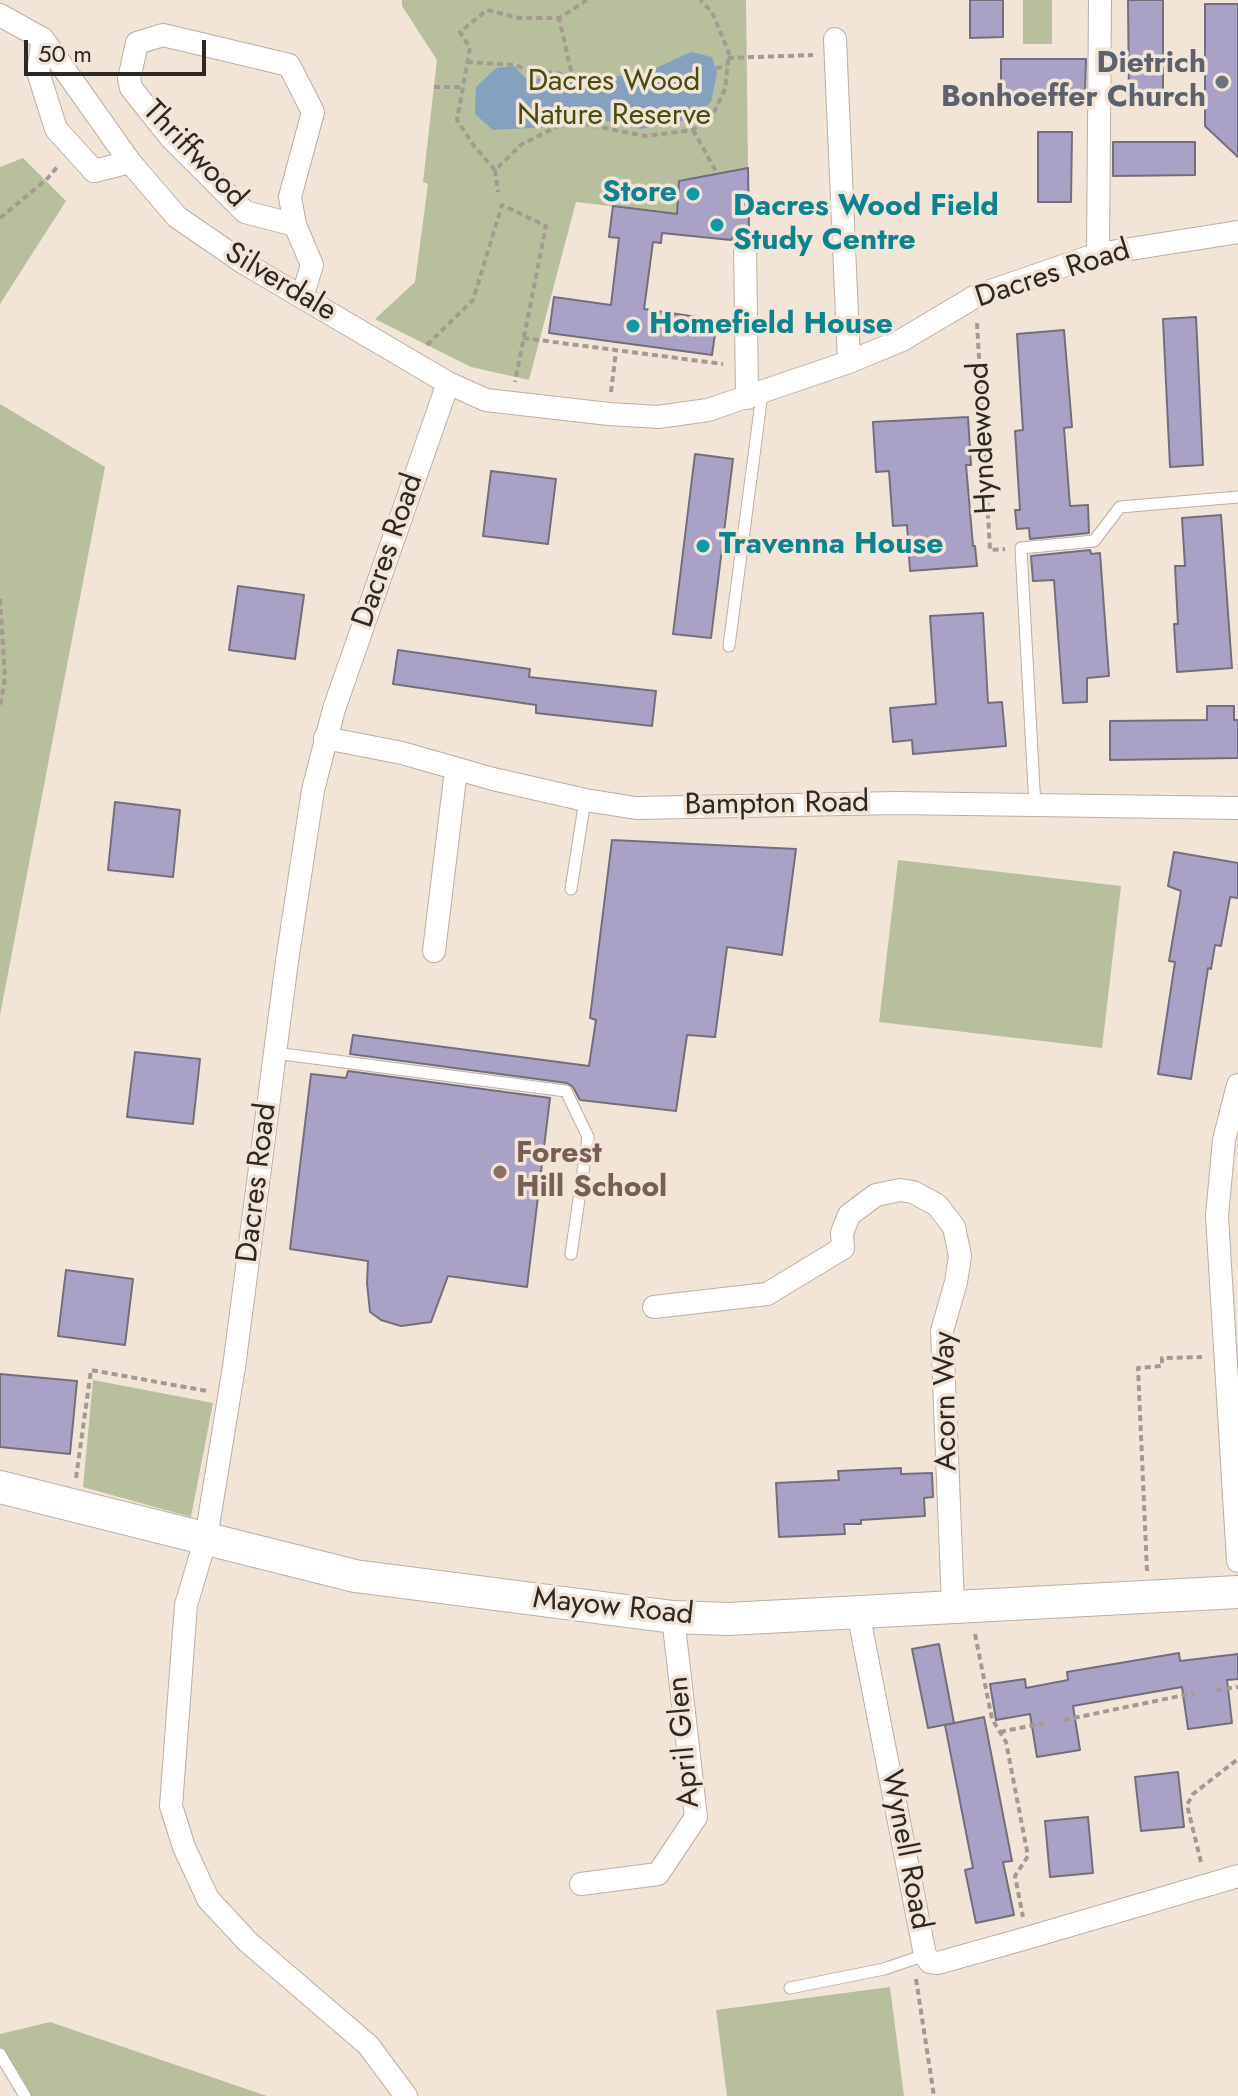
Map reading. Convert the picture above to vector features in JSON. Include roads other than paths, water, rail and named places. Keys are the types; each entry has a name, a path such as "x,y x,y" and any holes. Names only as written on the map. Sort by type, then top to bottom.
{"street":[{"path":"1098,254 1100,0"},
{"name":"Silverdale","path":"0,15 43,39 130,162 177,217 244,263 448,383"},
{"name":"Thriffwood","path":"295,225 245,212 171,138 131,88 129,79 137,43 163,35 289,65 313,112 290,197 295,225 312,265 302,297"},
{"path":"43,39 38,72 56,129 94,171 130,162"},
{"path":"835,47 849,362"},
{"name":"Dacres Road","path":"406,2096 368,2045 230,1925 208,1899 184,1847 171,1806 186,1605 206,1538 229,1395 313,790 325,738 448,383 486,400 511,404 658,417 686,414 754,396 849,362 902,340 976,296 1098,254 1238,232"},
{"path":"745,242 746,367 754,396"},
{"name":"Bampton Road","path":"325,738 402,753 456,770 585,800 636,808 897,803 1238,808"},
{"path":"434,951 456,770"},
{"path":"1238,1085 1224,1140 1217,1216 1238,1561"},
{"name":"Acorn Way","path":"654,1307 767,1294 843,1248 842,1233 849,1215 876,1195 900,1190 913,1192 937,1205 954,1227 960,1256 942,1331 961,1605"},
{"name":"Mayow Road","path":"0,1487 355,1576 673,1617 728,1619 1238,1592"},
{"name":"Wynell Road","path":"858,1612 928,1958 938,1963 1238,1876"},
{"name":"April Glen","path":"581,1884 658,1874 696,1817 673,1617"}],"lane":[{"path":"729,646 754,396"},
{"name":"Hyndewood","path":"1035,807 1021,548 1094,541 1120,507 1238,497"},
{"path":"571,889 585,800"},
{"path":"275,1053 566,1091 588,1137 571,1254"},
{"path":"790,1988 928,1958"},
{"path":"0,2054 25,2096"}],"water":[{"path":"691,52 712,57 717,73 711,102 691,119 641,129 594,118 575,110 546,127 493,130 475,114 476,87 496,68 514,66 525,78 549,79 572,75 609,77 645,73"}],"place":[{"name":"Dietrich Bonhoeffer Church","path":"1222,82"},
{"name":"Store","path":"693,194"},
{"name":"Dacres Wood Field Study Centre","path":"717,225"},
{"name":"Homefield House","path":"633,326"},
{"name":"Travenna House","path":"703,546"},
{"name":"Forest Hill School","path":"500,1172"}],"park label":[{"name":"Dacres Wood Nature Reserve","path":"614,100"}]}
